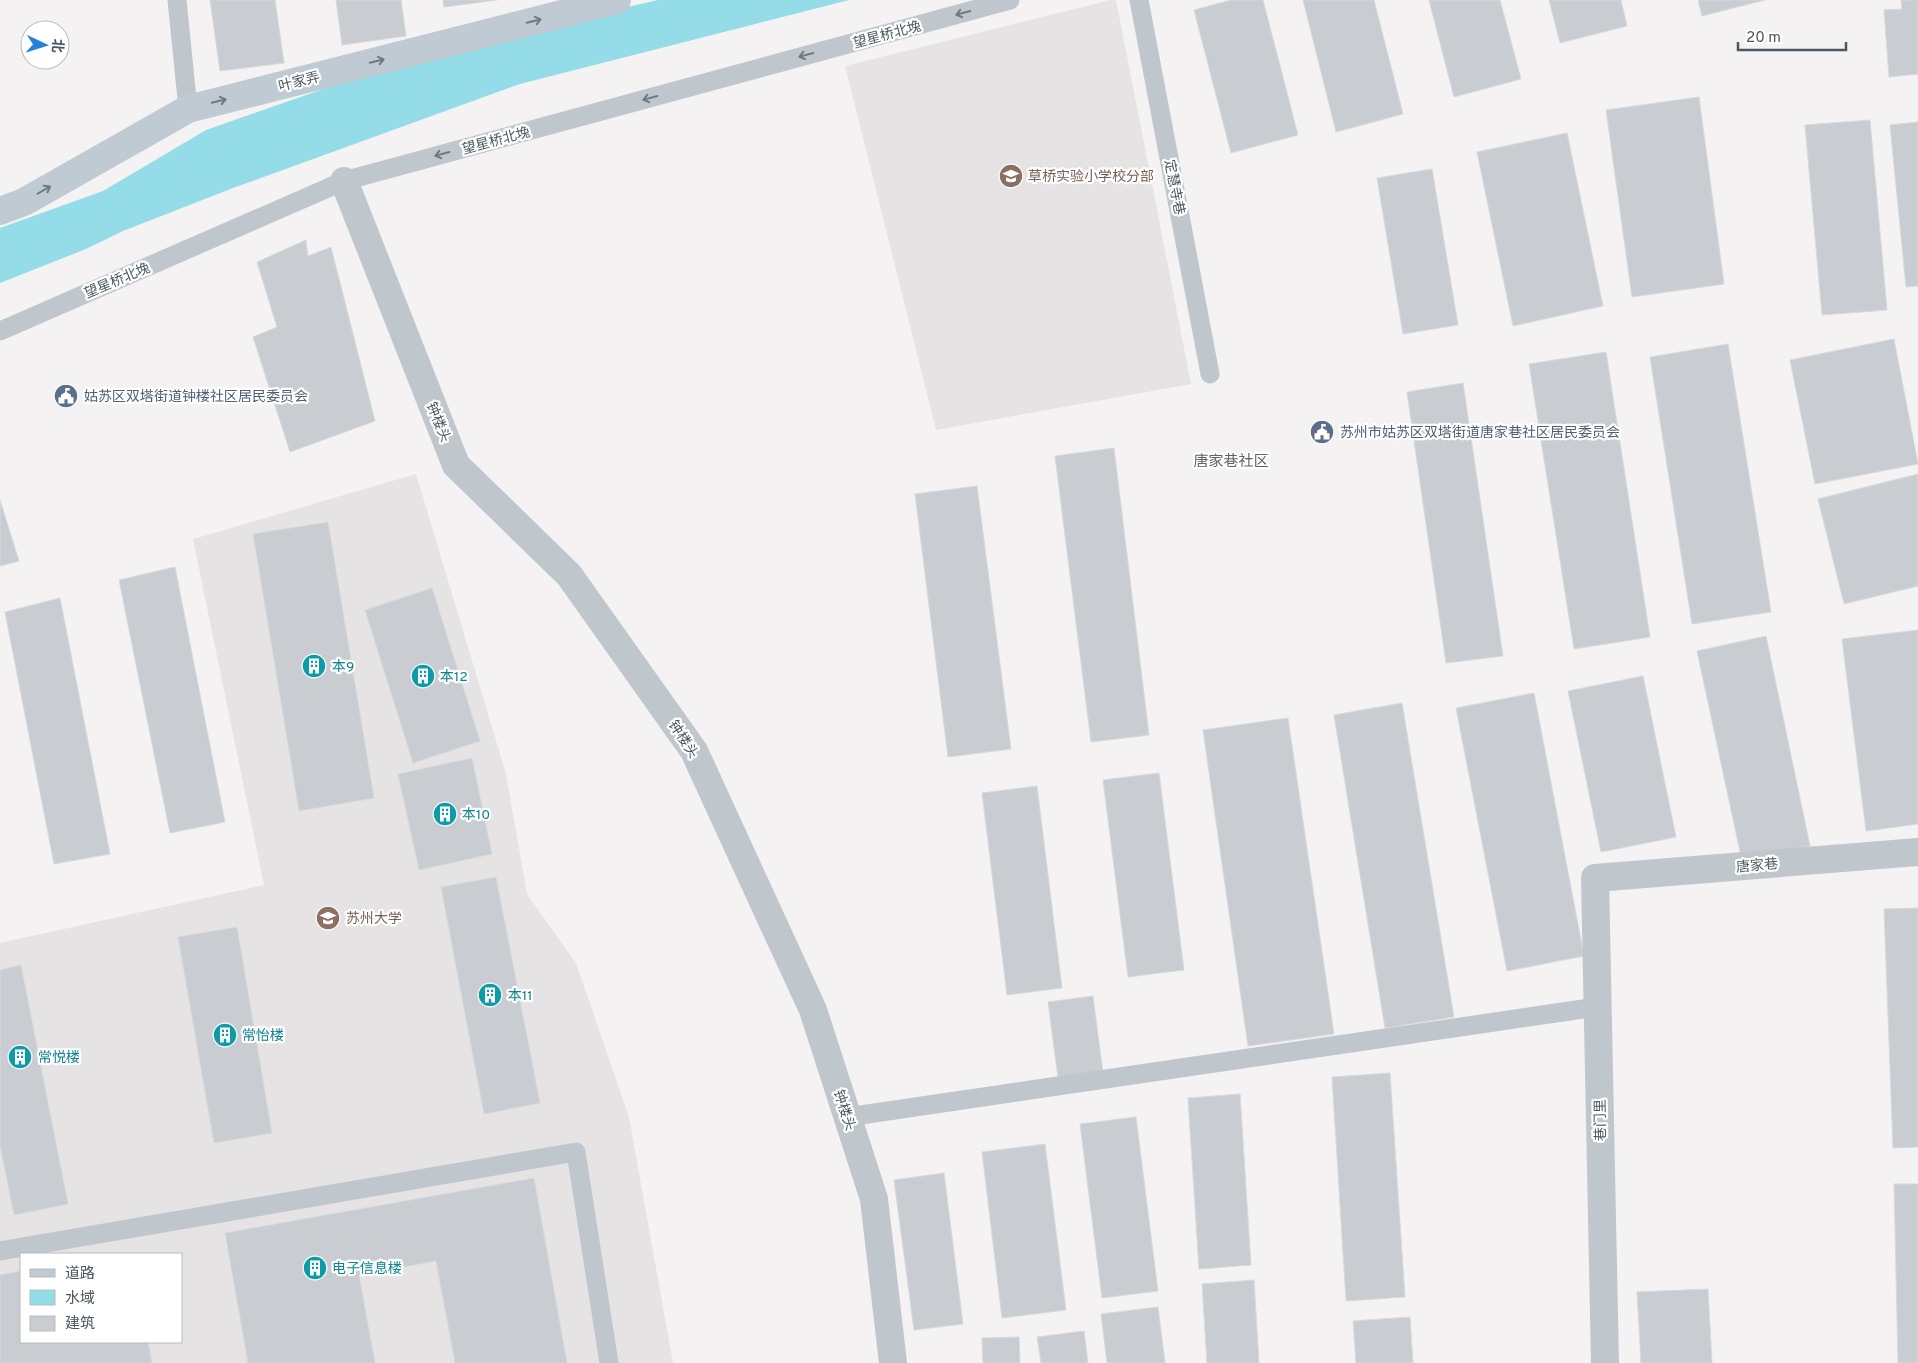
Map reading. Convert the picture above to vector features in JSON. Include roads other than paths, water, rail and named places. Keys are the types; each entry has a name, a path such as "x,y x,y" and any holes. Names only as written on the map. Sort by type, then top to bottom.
{"street":[{"name":"叶家弄","path":"0,211 24,202 188,109 617,0"},
{"name":"钟楼头","path":"344,181 456,465 569,575 694,752 813,1010 874,1200 893,1363"},
{"name":"唐家巷","path":"1595,878 1918,852"},
{"name":"巷门里","path":"1595,878 1605,1363"}],"lane":[{"path":"177,0 188,109"},
{"name":"望星桥北堍","path":"0,331 344,181 1010,0"},
{"name":"定慧寺巷","path":"1140,0 1210,374"},
{"path":"847,1117 1598,1007"},
{"path":"0,1251 576,1152 609,1363"}],"water":[{"path":"658,0 849,0 520,84 233,188 123,231 86,249 0,283 0,228 103,191 206,130 420,55"}],"place":[{"name":"草桥实验小学校分部","path":"1011,176"},
{"name":"姑苏区双塔街道钟楼社区居民委员会","path":"66,396"},
{"name":"苏州市姑苏区双塔街道唐家巷社区居民委员会","path":"1322,432"},
{"name":"本9","path":"314,666"},
{"name":"本12","path":"423,676"},
{"name":"本10","path":"445,814"},
{"name":"苏州大学","path":"328,918"},
{"name":"本11","path":"490,995"},
{"name":"常怡楼","path":"225,1035"},
{"name":"常悦楼","path":"20,1057"},
{"name":"电子信息楼","path":"315,1268"}],"district":[{"name":"唐家巷社区","path":"1231,461"}]}
